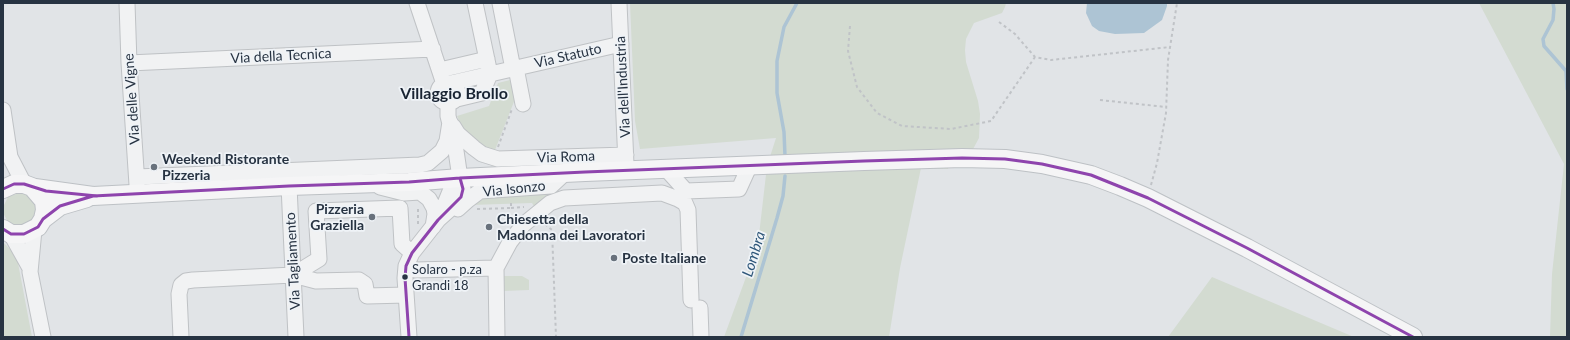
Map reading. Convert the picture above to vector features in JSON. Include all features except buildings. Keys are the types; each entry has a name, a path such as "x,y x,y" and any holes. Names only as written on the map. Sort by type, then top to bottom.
{"main road":[{"name":"Via Roma","path":"17,187 93,196 289,186 409,182 565,173 626,163 667,170 962,158 1005,159 1042,164 1091,175 1148,198 1247,248 1413,337"},
{"path":"7,232 24,234 39,224 45,210 44,201 17,187"},
{"name":"Via Roma","path":"39,224 60,206 93,196"}],"street":[{"name":"Via delle Vigne","path":"127,3 129,62 138,194"},
{"path":"418,3 445,79"},
{"path":"475,3 487,59 490,74 482,93 453,102 442,102 438,96 439,89 445,79 487,59"},
{"path":"500,3 514,69"},
{"name":"Via dell'Industria","path":"619,3 626,163"},
{"name":"Via Statuto","path":"445,79 490,74 621,44"},
{"name":"Via della Tecnica","path":"129,62 434,49"},
{"name":"Via Statuto","path":"514,69 518,105"},
{"path":"137,177 420,165 428,162 442,151 448,138 453,102"},
{"path":"3,110 10,157 17,187"},
{"name":"Via Roma","path":"450,122 458,134 482,154 498,159 501,156 626,163"},
{"name":"Via Isonzo","path":"409,260 438,221 461,197 463,189 450,122"},
{"name":"Via Isonzo","path":"438,221 455,212 480,191 551,186 565,173"},
{"path":"367,184 404,193 420,192 429,198 438,221"},
{"name":"Via Tagliamento","path":"289,186 296,337"},
{"path":"497,337 496,268 510,242 523,225 550,203 564,198 662,193 678,199 685,204 688,210 695,304 701,337"},
{"path":"293,276 319,259 316,210 400,208 402,244 415,270 496,268"},
{"path":"30,268 39,224"},
{"path":"7,232 30,268 43,337"},
{"path":"408,337 406,295 409,260"},
{"path":"181,337 179,294 181,285 186,281 293,276 316,281 359,280 365,284 367,296 406,295"}],"path":[{"path":"1148,198 1157,163 1166,107 1168,60 1177,3"},
{"path":"1000,22 1015,34 1035,57 1050,60 1170,47"},
{"path":"850,26 848,51 857,87 877,113 902,126 951,129 992,121 1035,57"},
{"path":"494,90 491,97 512,91"},
{"path":"1100,100 1166,107"},
{"path":"501,156 518,105"},
{"path":"511,208 530,207 552,230 556,337"}],"shaded area":[{"path":"630,3 1006,3 1002,13 974,23 966,39 966,62 978,101 980,114 979,138 972,151 952,153 948,169 921,168 900,268 889,337 724,337 749,269 759,235 767,166 776,138 640,149 635,121"},
{"path":"1479,3 1567,3 1567,337 1550,337 1552,274 1564,164"},
{"path":"514,79 517,94 495,150 487,148 477,143 462,127 457,116 489,106 498,83"},
{"path":"555,191 534,206 532,203 471,205 482,197"},
{"path":"19,193 25,193 34,200 38,211 29,225 13,225 8,222 3,213 3,207 8,197"},
{"path":"3,242 12,251 18,263 32,337 3,337"},
{"path":"503,276 522,276 529,280 529,290 503,291"},
{"path":"1212,277 1354,337 1168,337"}],"water":[{"path":"1087,3 1167,3 1167,6 1162,20 1144,33 1115,34 1099,31 1092,26 1086,13"}],"waterway":[{"name":"Lombra","path":"785,156 784,132 777,93 777,61 784,27 797,3"},
{"path":"1553,3 1553,20 1543,39 1544,46 1566,71 1567,89"},
{"name":"Lombra","path":"741,337 777,218 783,196 785,176"}],"transit line":[{"path":"3,229 11,234 24,234 38,227 43,219 60,206 93,196 289,186 409,182 585,172 864,161 962,158 1005,159 1042,164 1091,175 1148,198 1247,248 1413,337"},
{"path":"409,337 405,278 406,266 412,253 438,220 461,197 463,189 460,178"},
{"path":"3,189 14,184 24,184 46,191 97,196"}],"place":[{"name":"Weekend Ristorante Pizzeria","path":"154,167"},
{"name":"Pizzeria Graziella","path":"372,217"},
{"name":"Chiesetta della Madonna dei Lavoratori","path":"489,227"},
{"name":"Poste Italiane","path":"614,258"},
{"name":"Solaro - p.za Grandi 18","path":"405,277"}],"district":[{"name":"Villaggio Brollo","path":"454,94"}]}
